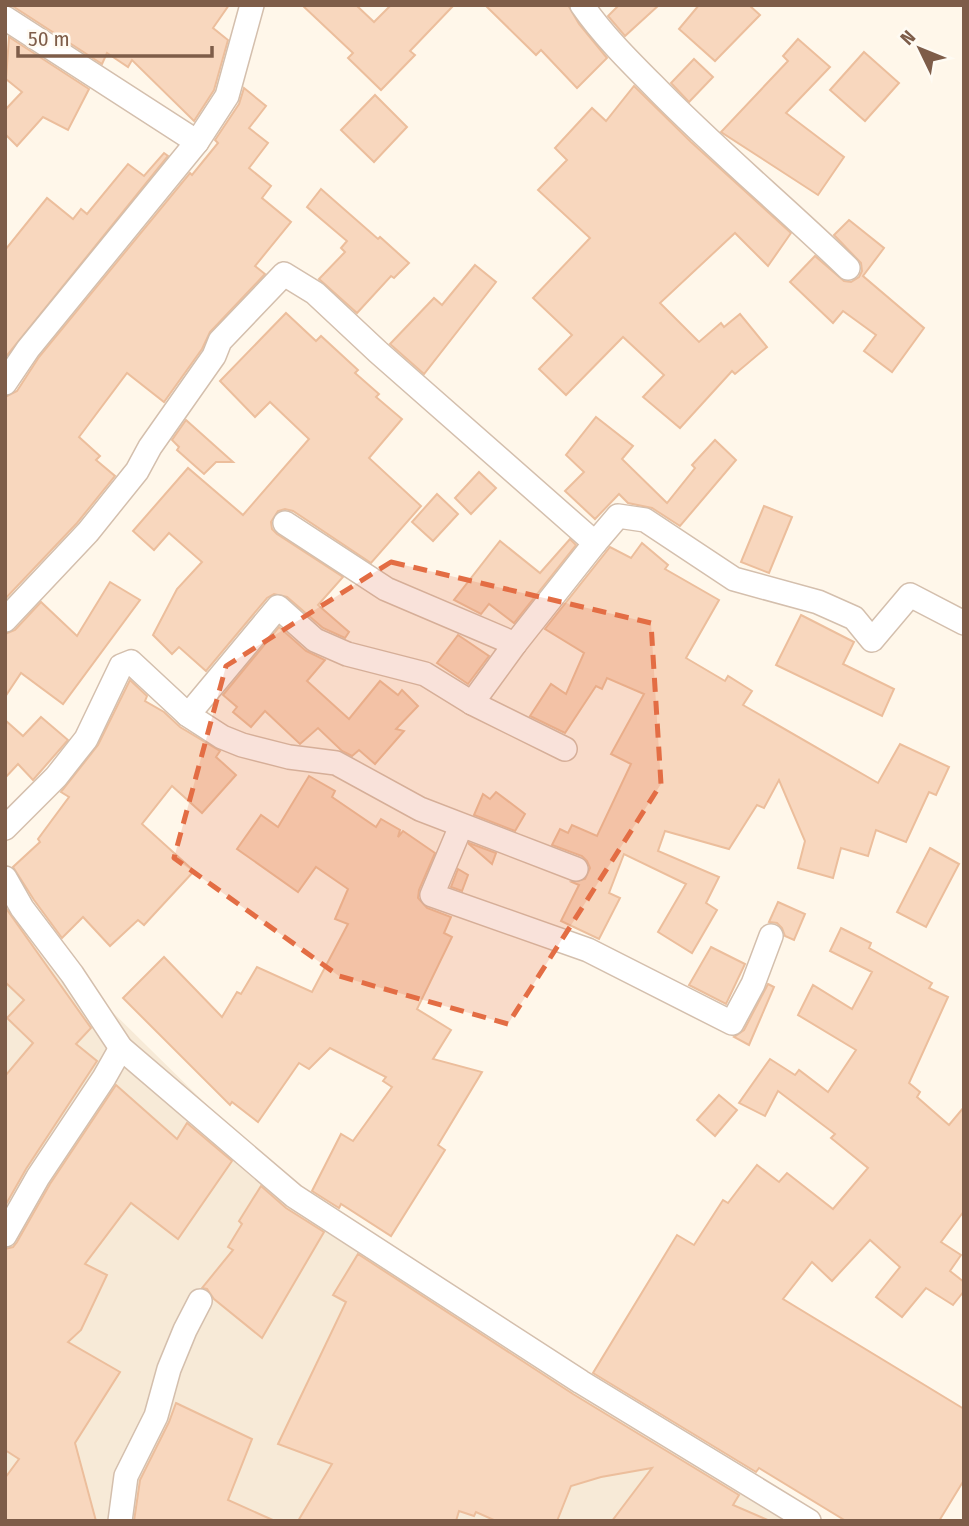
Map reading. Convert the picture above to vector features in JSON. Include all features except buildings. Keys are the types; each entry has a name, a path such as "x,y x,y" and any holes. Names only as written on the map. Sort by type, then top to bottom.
{"street":[{"path":"5,383 27,349 197,142 226,96 252,5"},
{"path":"582,5 633,65 703,137 800,221 848,268"},
{"path":"5,18 197,142"},
{"path":"5,620 88,532 137,471 150,447 214,356 220,341 284,274 315,293 594,543"},
{"path":"472,703 515,643 618,516 645,520 734,579 818,602 854,618 872,640 910,595 964,623"},
{"path":"285,523 386,589 515,643"},
{"path":"188,715 278,607 315,640 347,654 425,674 472,703 565,749"},
{"path":"5,828 56,777 86,739 121,666 131,662 188,715 222,737 289,757 336,763 420,809 576,869"},
{"path":"461,825 432,895 588,950 732,1023 752,984 771,936"},
{"path":"5,878 22,908 72,974 121,1048 294,1196 581,1382 810,1521"},
{"path":"5,1235 38,1177 121,1048"},
{"path":"120,1521 126,1476 156,1416 169,1369 200,1301"}],"highlighted area":[{"path":"391,562 651,623 661,784 508,1024 339,976 174,858 226,666"}],"shaded area":[{"path":"5,876 88,988 266,1163 795,1521 5,1521"}]}
